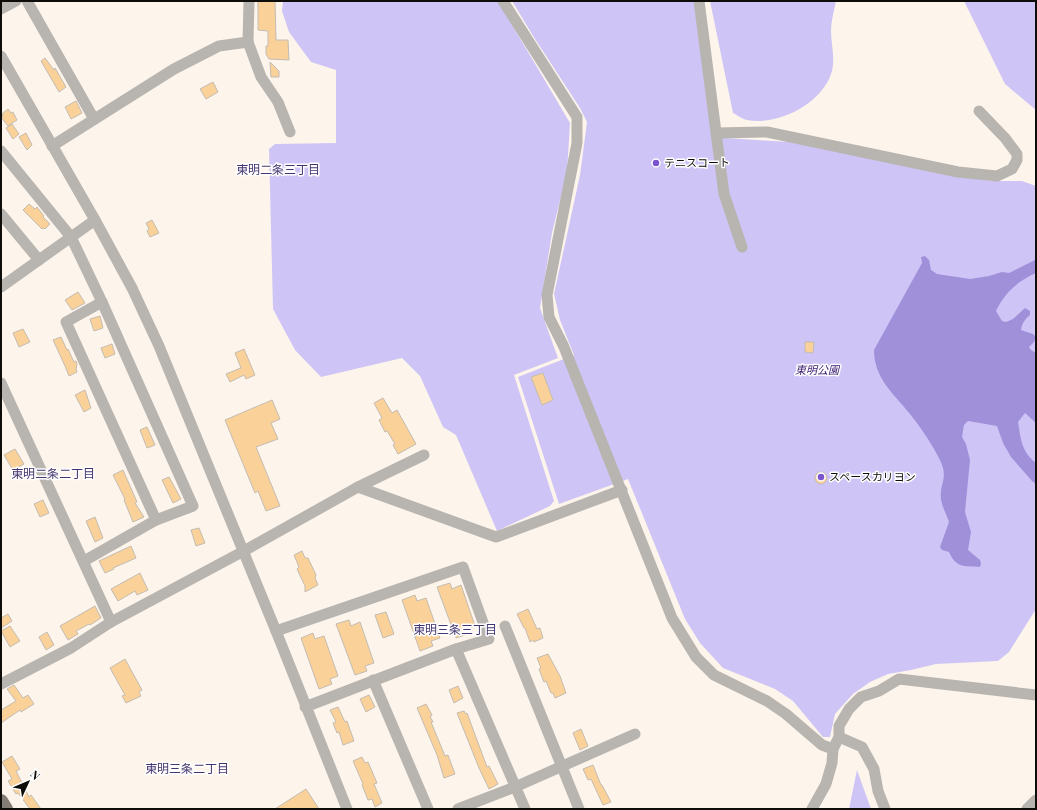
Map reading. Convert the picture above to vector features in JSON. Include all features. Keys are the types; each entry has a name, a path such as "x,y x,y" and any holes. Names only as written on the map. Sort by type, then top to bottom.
{"main road":[{"path":"1,801 6,809"}],"street":[{"path":"1,9 16,1"},
{"path":"27,1 94,119"},
{"path":"249,1 248,42 261,77 278,102 290,132"},
{"path":"699,1 724,194 742,247"},
{"path":"505,4 577,117 577,143 547,295 549,317 564,348 672,618 696,657 714,674 767,701 786,714 822,745 833,749"},
{"path":"52,146 174,69 219,46 248,42"},
{"path":"1,56 95,220 132,288 159,346 347,809"},
{"path":"716,133 768,132 958,172 997,176 1012,170 1017,160 1017,154 1005,138 979,111"},
{"path":"1,150 71,237 102,302 193,506 156,520 84,561"},
{"path":"1,214 39,260"},
{"path":"1,287 95,220"},
{"path":"102,302 66,322 156,520"},
{"path":"1,383 111,622"},
{"path":"1,684 71,648 111,622 242,552 358,487 424,454"},
{"path":"358,487 496,537 622,490"},
{"path":"276,631 463,567 489,639 456,649 306,707"},
{"path":"505,626 579,809"},
{"path":"456,649 525,809"},
{"path":"812,809 826,784 832,763 833,749 839,736 838,726 849,709 861,697 879,691 899,679 1036,695"},
{"path":"373,680 428,809"},
{"path":"458,809 515,787 635,734"},
{"path":"839,736 862,747 874,769 878,791 885,809"},
{"path":"1027,809 1036,800"}],"green space":[{"path":"283,1 498,1 570,123 567,172 552,233 540,308 558,358 514,375 554,501 550,506 497,531 456,435 443,427 420,376 402,358 321,377 295,350 273,309 269,149 275,144 336,143 336,70 311,62 289,32 282,11"},
{"name":"東明公園","path":"512,1 694,1 712,137 789,142 991,181 1022,181 1036,186 1036,609 1009,652 998,661 936,664 888,674 870,682 853,694 835,714 830,737 823,737 793,701 775,689 723,668 700,643 685,619 628,479 559,504 518,377 574,355 560,320 554,294 580,175 587,122 580,108"},
{"path":"710,1 836,1 831,27 833,58 832,69 826,85 818,95 808,103 785,116 772,120 747,120 733,113"},
{"path":"964,1 1036,1 1036,110 1005,84"},
{"path":"857,770 871,809 849,809"}],"shaded area":[{"path":"925,256 929,260 931,270 937,274 970,279 1002,272 1009,273 1036,260 1036,273 1023,280 1013,288 1004,298 996,311 1002,321 1006,322 1013,319 1025,308 1030,311 1030,315 1024,321 1021,330 1033,334 1036,337 1034,342 1029,347 1036,353 1036,423 1025,413 1018,422 1022,444 1027,454 1036,463 1036,484 1011,457 1003,443 997,426 968,421 964,425 962,437 966,444 970,460 965,512 971,532 968,550 980,560 980,567 958,564 949,552 942,550 940,547 949,522 941,499 941,490 944,477 943,466 923,431 886,385 877,369 875,360 874,350 922,263 921,257"}],"building":[{"path":"258,1 275,1 276,40 288,40 289,60 269,59 266,54 266,46 268,46 268,31 258,30"},
{"path":"45,58 54,70 55,68 66,87 59,92 41,61"},
{"path":"270,62 279,71 279,77 271,77"},
{"path":"213,82 218,92 206,99 200,89"},
{"path":"76,101 82,113 71,119 65,107"},
{"path":"8,109 11,113 13,112 17,120 8,126 1,117 3,116 2,114"},
{"path":"12,124 19,134 13,139 6,128"},
{"path":"26,133 32,145 27,150 19,137"},
{"path":"29,204 35,209 37,207 44,216 43,217 50,224 45,229 42,229 23,210"},
{"path":"152,220 159,233 150,237 147,231 149,229 146,223"},
{"path":"78,292 85,303 72,310 65,300"},
{"path":"100,316 103,328 94,331 90,319"},
{"path":"23,329 30,342 19,347 13,333"},
{"path":"61,337 74,362 76,361 77,364 77,372 69,376 53,340"},
{"path":"805,342 814,342 813,353 805,352"},
{"path":"112,344 115,354 105,358 101,348"},
{"path":"244,349 255,375 246,379 244,375 230,382 226,374 241,368 235,353"},
{"path":"543,373 553,400 542,405 531,377"},
{"path":"85,390 91,408 84,412 75,395"},
{"path":"383,398 392,413 397,410 416,444 398,454 393,445 395,444 387,431 385,432 379,420 382,418 374,403"},
{"path":"272,400 280,419 271,423 278,439 256,447 280,506 266,511 258,491 255,493 225,420"},
{"path":"147,427 155,445 147,448 140,430"},
{"path":"15,449 24,464 13,470 4,455"},
{"path":"123,470 137,502 135,503 144,517 133,522 124,500 125,499 113,475"},
{"name":"スペースカリヨン","path":"823,472 826,473 826,483 819,484 816,483 815,476 816,473"},
{"path":"169,477 181,499 173,503 162,480"},
{"path":"43,500 49,513 40,517 34,504"},
{"path":"95,517 103,538 95,542 86,521"},
{"path":"199,528 205,543 196,546 191,530"},
{"path":"131,546 136,558 105,573 99,561"},
{"path":"302,551 305,558 308,558 316,575 315,578 318,585 305,592 305,586 297,569 299,567 294,555"},
{"path":"140,573 148,590 137,595 135,591 118,601 111,589"},
{"path":"450,583 452,589 461,585 475,626 467,629 468,634 456,638 437,587"},
{"path":"415,595 417,601 426,598 440,638 431,641 433,646 420,651 402,600"},
{"path":"95,606 101,618 76,631 78,634 68,640 60,626"},
{"path":"528,609 537,629 540,628 543,638 534,642 533,640 530,642 525,628 517,614"},
{"path":"386,612 394,634 383,638 375,615"},
{"path":"8,614 12,621 1,628 1,618"},
{"path":"349,620 351,626 360,622 374,663 365,666 367,671 355,675 336,624"},
{"path":"10,626 20,641 10,647 1,631"},
{"path":"47,632 54,645 46,650 39,637"},
{"path":"313,633 315,639 324,636 338,676 330,679 332,684 319,689 301,638"},
{"path":"548,654 560,676 566,693 555,698 546,681 544,682 537,658"},
{"path":"125,659 142,690 139,692 141,696 126,703 122,696 125,695 110,668"},
{"path":"14,685 23,698 28,695 34,704 21,712 20,710 1,723 1,710 16,701 7,689"},
{"path":"458,686 463,698 454,703 449,690"},
{"path":"369,695 375,707 366,712 360,699"},
{"path":"426,704 432,715 430,716 433,722 431,722 445,756 448,755 455,774 444,778 437,755 417,708"},
{"path":"338,707 345,722 347,721 354,741 343,745 339,732 337,733 333,723 336,722 330,710"},
{"path":"464,711 466,714 467,713 487,767 489,766 498,784 489,789 457,713"},
{"path":"581,729 588,746 580,750 573,733"},
{"path":"12,756 20,769 16,771 29,797 31,795 41,809 30,809 18,793 16,794 8,781 12,779 2,762"},
{"path":"362,757 365,763 368,762 377,783 374,784 382,803 375,807 372,799 368,800 353,761"},
{"path":"593,765 601,785 611,802 603,805 591,779 588,780 583,769"},
{"path":"306,789 319,809 275,809"}],"place":[{"name":"テニスコート","path":"656,163"},
{"name":"スペースカリヨン","path":"821,477"}],"district":[{"name":"東明二条三丁目","path":"278,170"},
{"name":"東明二条二丁目","path":"53,474"},
{"name":"東明三条三丁目","path":"455,630"},
{"name":"東明三条二丁目","path":"187,769"}]}
